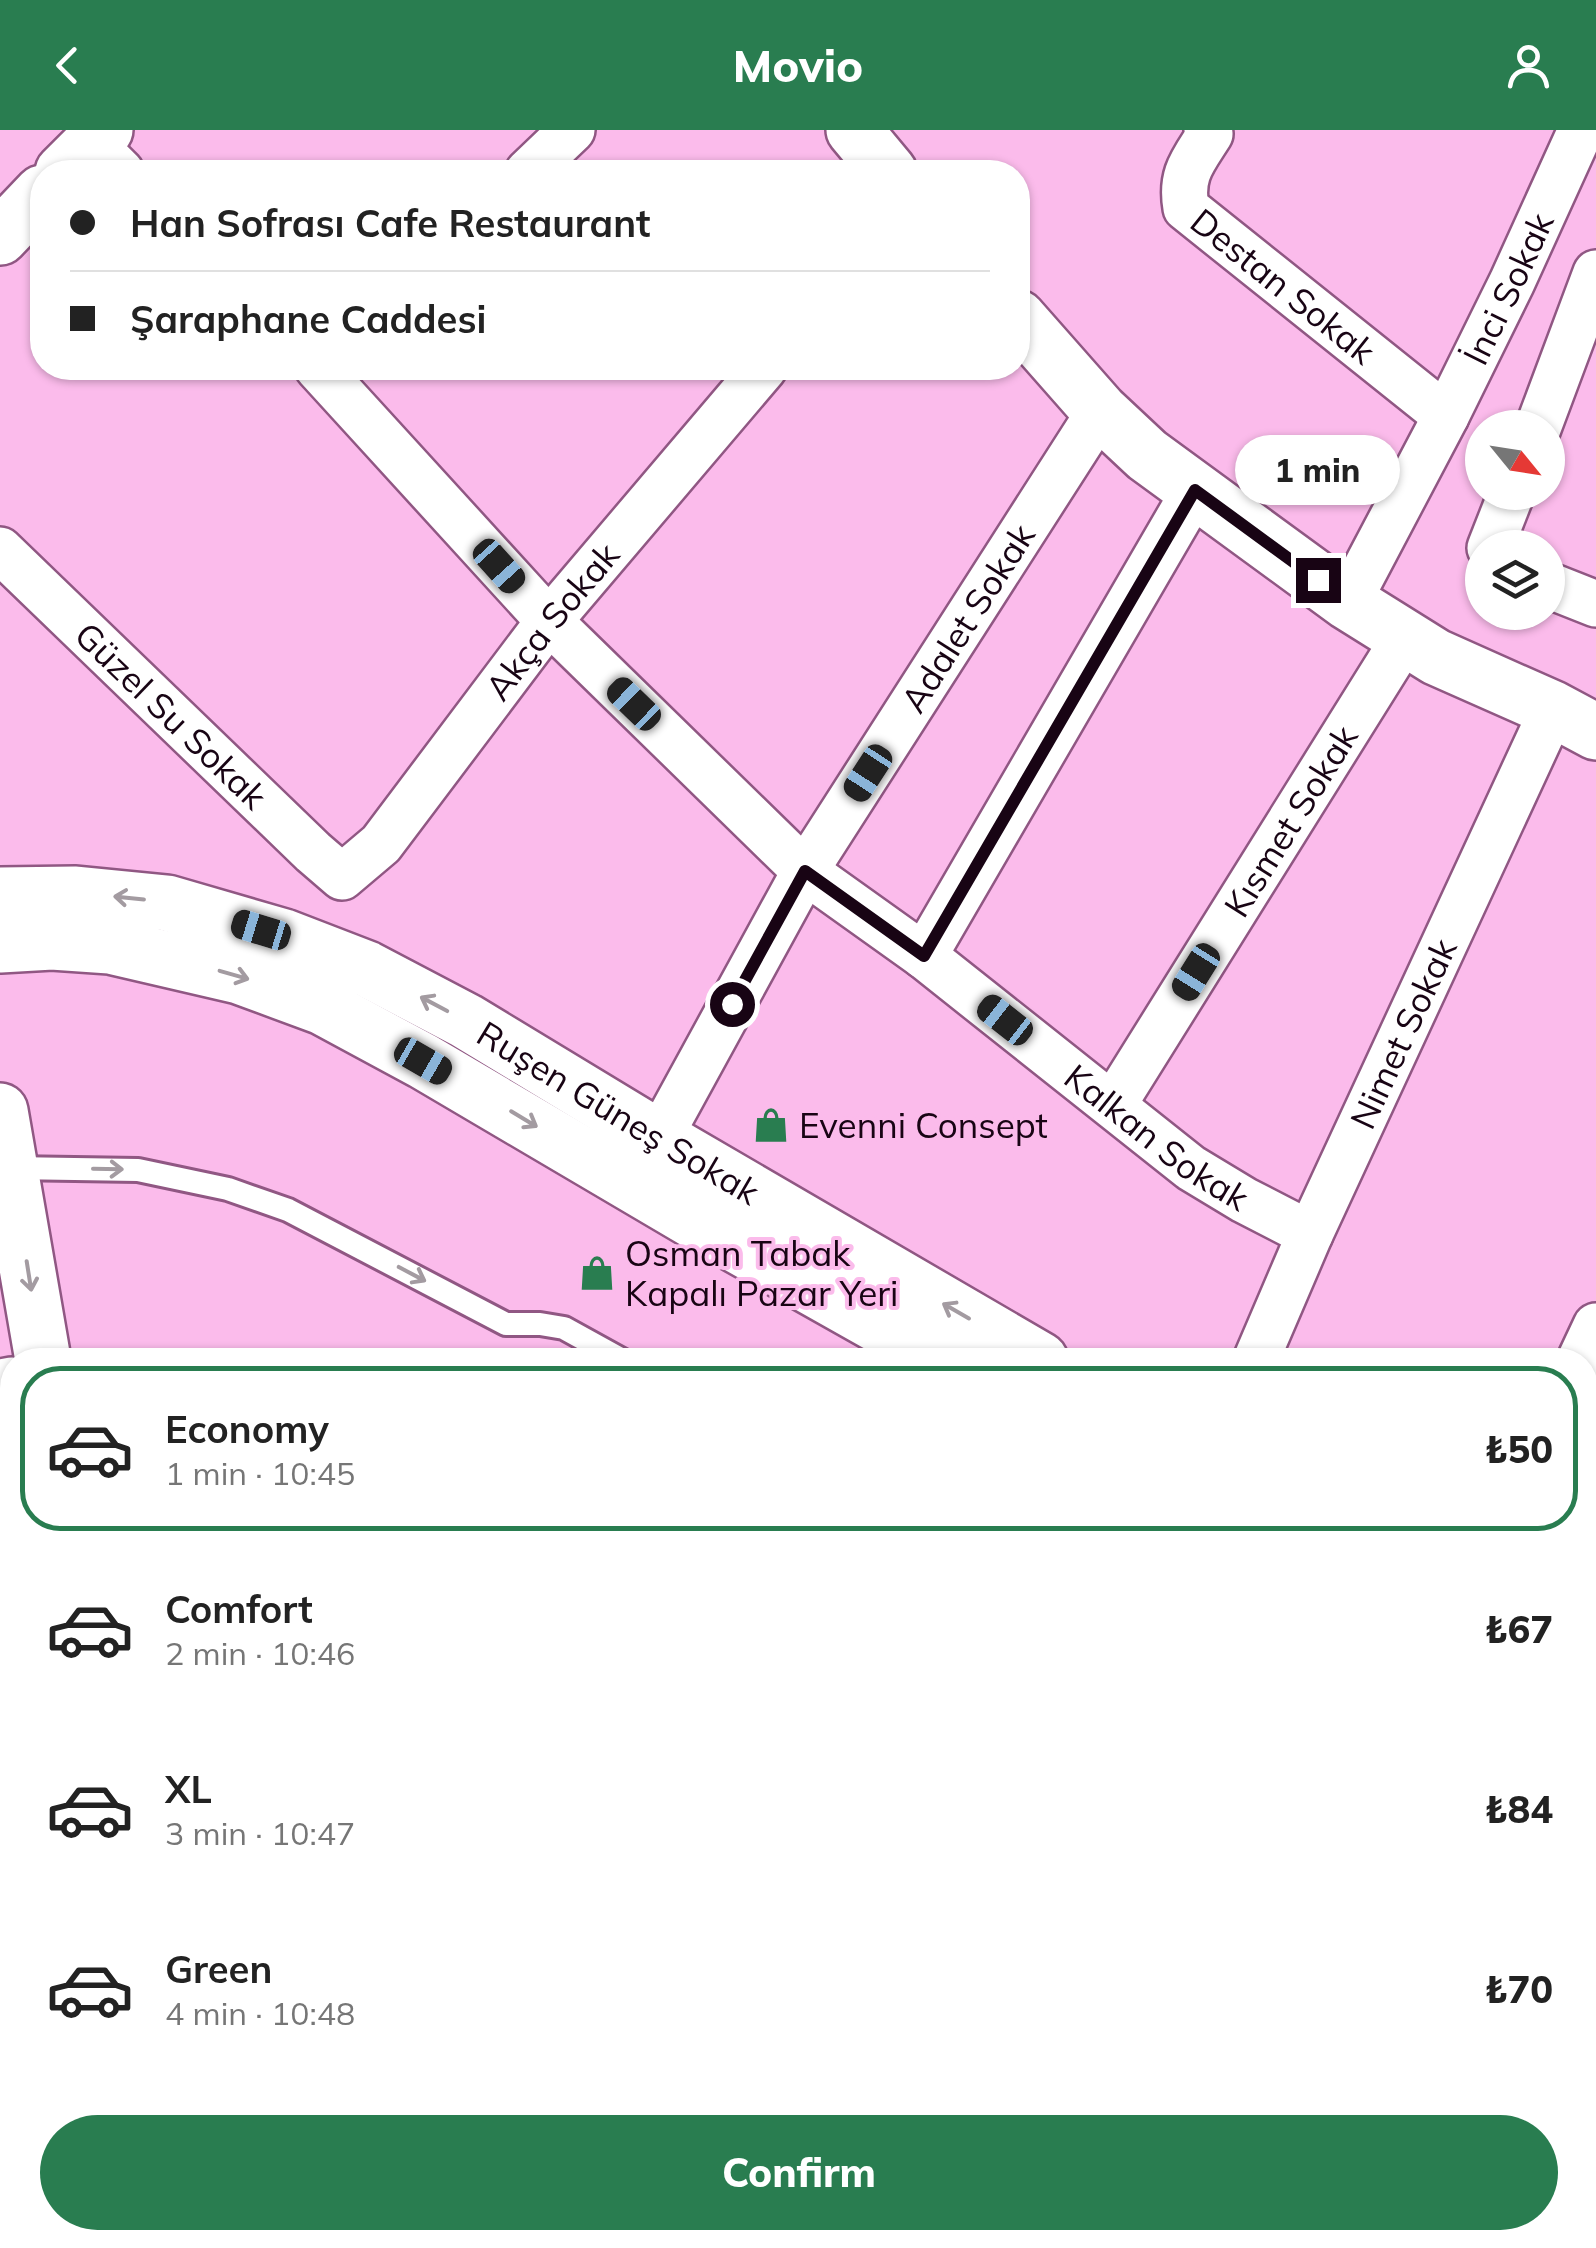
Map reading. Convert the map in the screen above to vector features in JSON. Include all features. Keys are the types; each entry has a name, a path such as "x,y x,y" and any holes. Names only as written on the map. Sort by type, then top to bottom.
{"street":[{"path":"541,160 572,130"},
{"path":"854,130 878,160"},
{"name":"İnci Sokak","path":"1348,602 1446,416 1581,130"},
{"name":"Destan Sokak","path":"1210,131 1186,170 1186,208 1446,416"},
{"path":"0,236 30,205"},
{"path":"1550,410 1581,364 1596,273"},
{"path":"1030,332 1100,411 1147,455 1348,602 1436,657 1574,720"},
{"name":"Kalkan Sokak","path":"333,380 549,621 805,871 924,956 1191,1168 1310,1234"},
{"name":"Akça Sokak","path":"342,876 381,844 549,621 754,380"},
{"name":"Adalet Sokak","path":"646,1161 805,871 1100,411"},
{"path":"924,956 1195,490"},
{"name":"Güzel Su Sokak","path":"0,550 342,876"},
{"path":"1565,592 1596,604"},
{"name":"Kısmet Sokak","path":"1113,1105 1404,638"},
{"name":"Nimet Sokak","path":"1261,1348 1310,1234 1574,720"},
{"name":"Ruşen Güneş Sokak","path":"0,895 76,894 167,903 269,932 367,969 466,1022 646,1161 710,1230 920,1348"},
{"name":"Ruşen Güneş Sokak","path":"0,945 52,942 110,946 239,976 323,1007 646,1161 1016,1348"},
{"path":"0,1111 41,1348"}],"lane":[{"path":"11,1168 138,1170 228,1189 288,1210 506,1324 564,1328 600,1348"}],"place":[{"name":"Evenni Consept","path":"771,1125"},
{"name":"Osman Tabak Kapalı Pazar Yeri","path":"597,1273"}],"route":[{"path":"732,1004 805,871 924,956 1195,490 1318,580"}]}
